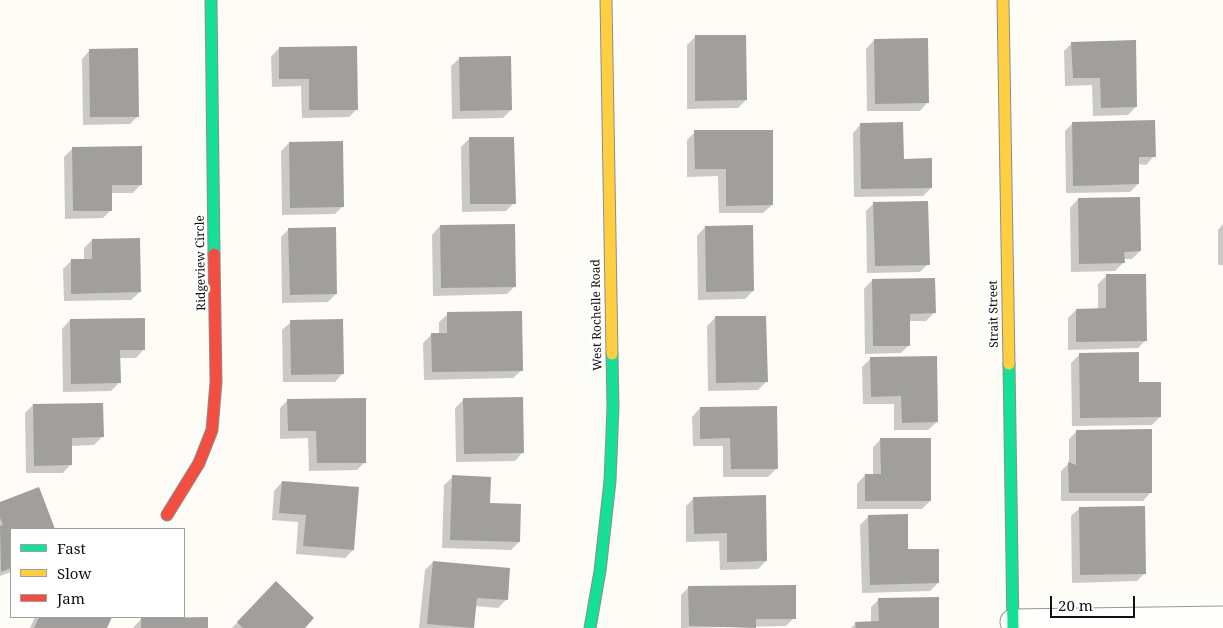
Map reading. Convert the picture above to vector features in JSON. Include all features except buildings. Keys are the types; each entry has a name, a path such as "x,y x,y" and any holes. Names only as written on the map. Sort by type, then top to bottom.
{"street":[{"name":"Ridgeview Circle","path":"167,514 199,463 212,430 216,382 211,0"},
{"name":"West Rochelle Road","path":"590,628 600,571 610,481 613,407 606,0"},
{"name":"Strait Street","path":"1003,0 1013,625"},
{"path":"1013,625 1223,620"}],"traffic: fast":[{"path":"211,0 214,254"},
{"path":"590,628 600,571 610,481 613,407 612,354"},
{"path":"1009,364 1013,628"}],"traffic: slow":[{"path":"606,0 612,354"},
{"path":"1003,0 1009,364"}],"traffic: jam":[{"path":"167,515 199,463 212,430 216,382 214,254"}]}
